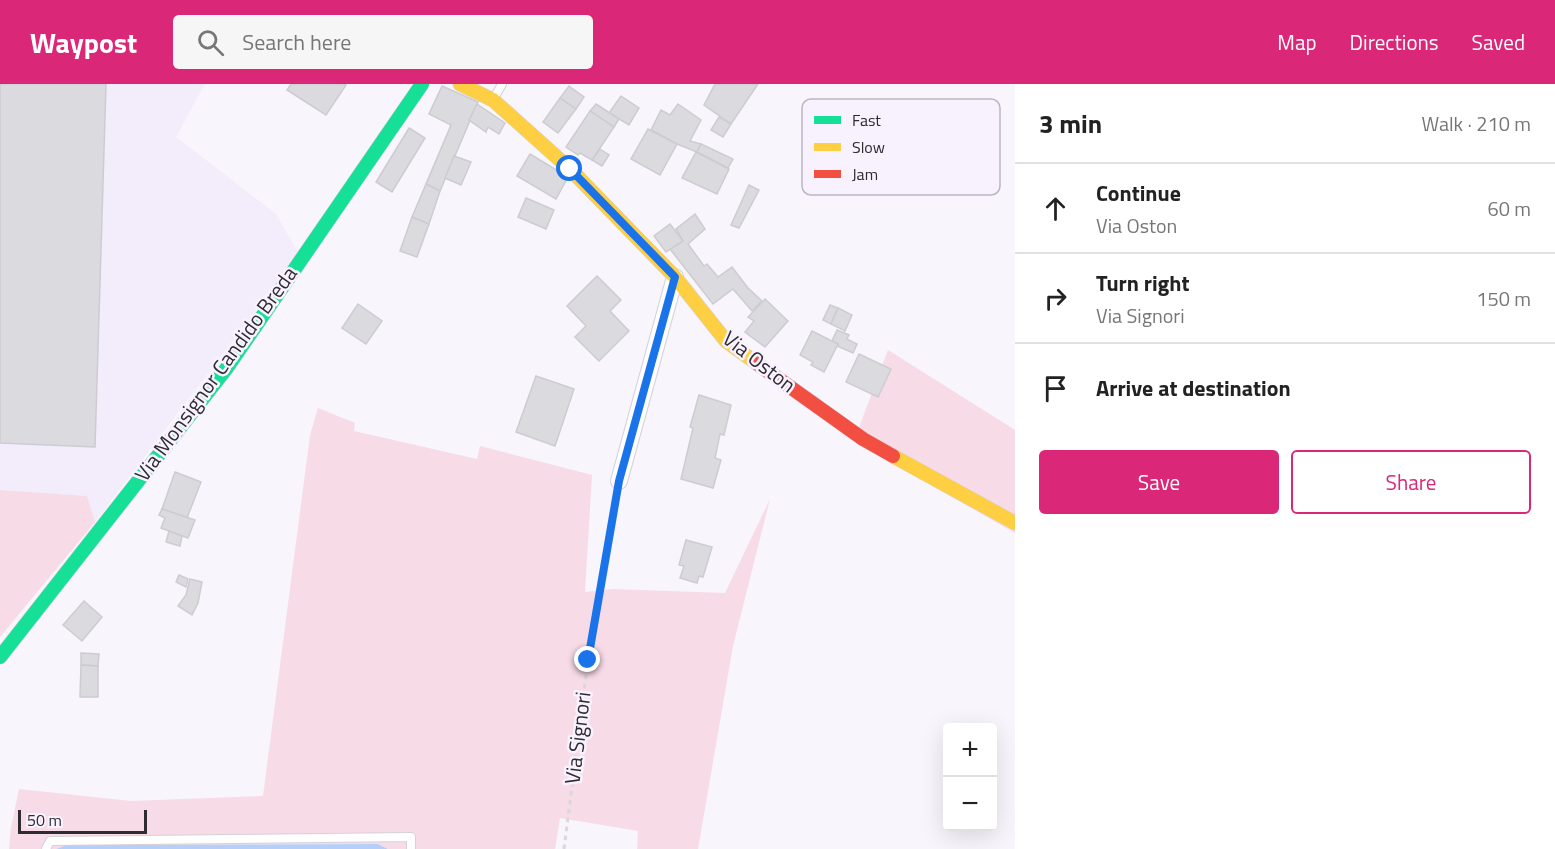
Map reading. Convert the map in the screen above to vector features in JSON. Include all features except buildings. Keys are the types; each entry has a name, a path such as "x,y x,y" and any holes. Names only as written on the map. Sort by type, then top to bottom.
{"street":[{"name":"Via Monsignor Candido Breda","path":"0,657 226,369 422,84"},
{"name":"Via Oston","path":"460,84 493,100 570,169 675,277 726,341 864,439 1015,523"},
{"path":"619,481 675,277"}],"lane":[{"path":"493,100 502,84"},
{"path":"46,849 50,841 411,837 411,849"}],"path":[{"name":"Via Signori","path":"564,849 588,660 619,481"}],"shaded area":[{"path":"0,84 205,84 176,137 276,214 299,254 95,522 87,496 0,490"},
{"path":"888,350 1015,430 1015,533 854,441"},
{"path":"318,408 355,423 354,431 477,459 480,446 592,475 585,592 613,589 725,593 770,499 733,646 698,849 637,849 638,831 560,818 555,849 388,849 378,844 67,845 56,849 9,849 19,789 131,801 263,796 310,435"},
{"path":"0,490 87,496 95,522 0,637"}],"water":[{"path":"378,844 388,849 56,849 67,845"}],"traffic: fast":[{"path":"0,657 226,369 422,84"}],"traffic: slow":[{"path":"460,84 493,100 570,169 675,277 726,341 755,362"},
{"path":"893,456 1015,523"}],"traffic: jam":[{"path":"755,362 863,439 893,456"}],"route":[{"path":"570,169 675,277 619,481 588,660"}]}
